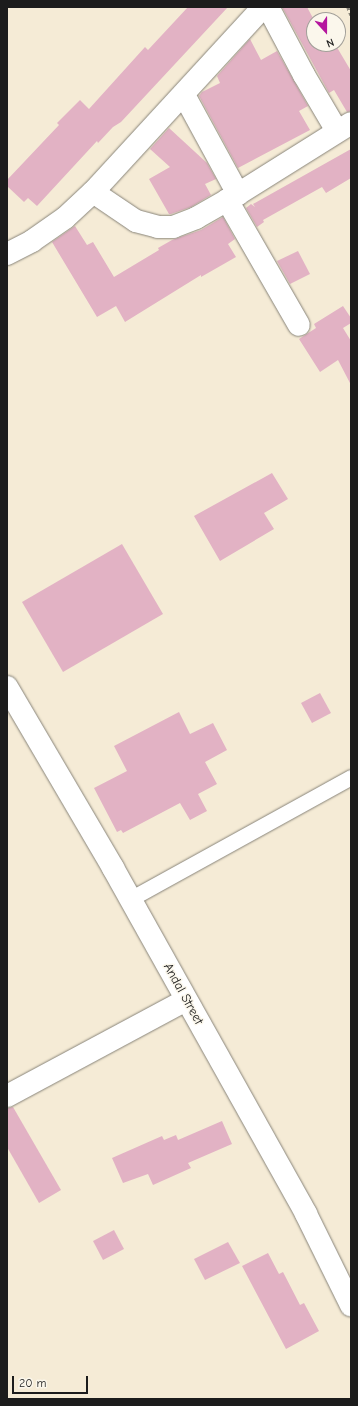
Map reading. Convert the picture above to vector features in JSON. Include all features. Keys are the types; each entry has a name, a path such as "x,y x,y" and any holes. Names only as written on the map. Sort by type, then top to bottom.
{"street":[{"path":"7,254 32,241 58,222 93,192 184,95 262,7"},
{"path":"93,192 136,221 158,227 173,228 196,218 233,197 344,127 304,75 268,7"},
{"path":"184,95 233,197 299,325"},
{"name":"Andal Street","path":"7,687 130,899 306,1214 351,1305"},
{"path":"7,1096 186,1000"}],"lane":[{"path":"130,899 351,777"}],"path":[{"path":"348,7 351,15"}],"building":[{"path":"188,7 228,7 121,122 113,127 98,143 97,141 37,206 28,198 24,202 7,186 7,180 59,125 57,123 80,100 89,109 145,47 148,50"},
{"path":"282,7 307,7 310,12 306,12 306,51"},
{"path":"250,39 261,60 277,51 308,106 299,111 310,130 238,168 199,96 202,92 220,83 217,76"},
{"path":"307,52 340,52 351,71 351,111 347,112 334,90 329,93"},
{"path":"169,128 207,163 216,179 205,184 211,195 191,207 171,214 169,214 149,179 170,167 150,149"},
{"path":"351,149 351,178 326,193 322,187 263,220 264,222 257,227 246,208 251,204 255,207 253,204"},
{"path":"223,217 235,239 228,244 236,257 201,277 201,275 125,322 116,306 97,317 52,242 75,226 87,245 93,242 114,277 159,250 158,248 172,240 201,230"},
{"path":"298,251 310,274 290,284 277,261"},
{"path":"343,306 351,318 351,323 343,328 351,341 351,385 338,360 320,372 299,339 316,328 314,324"},
{"path":"272,473 288,499 264,513 274,529 220,561 194,516"},
{"path":"122,544 163,614 63,672 22,602"},
{"path":"320,693 331,713 312,723 301,703"},
{"path":"179,712 190,734 213,723 227,750 205,762 217,784 198,794 207,811 190,820 180,803 123,833 121,830 117,832 94,788 127,771 114,746"},
{"path":"13,1107 61,1190 39,1203 7,1147 7,1108"},
{"path":"222,1121 232,1144 188,1163 191,1168 153,1185 148,1174 123,1183 112,1158 162,1136 164,1140 176,1135 178,1140"},
{"path":"114,1230 124,1249 103,1260 93,1241"},
{"path":"228,1242 240,1263 205,1280 194,1259"},
{"path":"268,1253 279,1274 283,1272 300,1305 304,1303 319,1331 286,1349 242,1266"}]}
